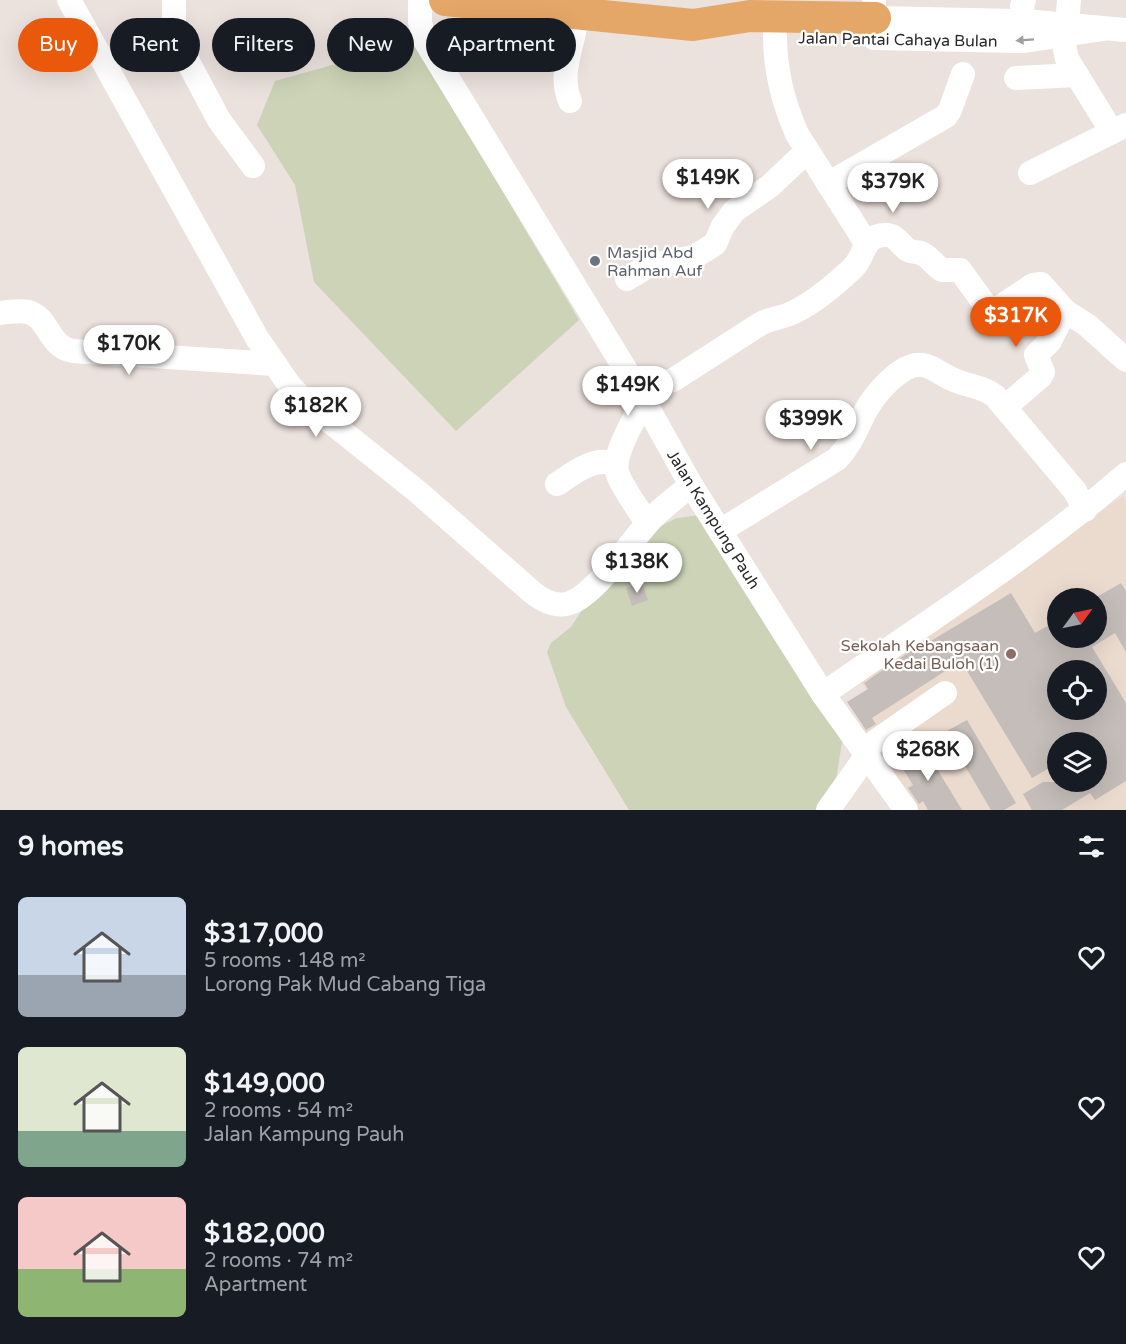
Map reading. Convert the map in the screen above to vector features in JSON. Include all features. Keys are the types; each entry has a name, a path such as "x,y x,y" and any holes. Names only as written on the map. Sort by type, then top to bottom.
{"main road":[{"name":"Jalan Pantai Cahaya Bulan","path":"445,0 701,23 750,16 780,26 866,19"},
{"path":"780,26 825,0"}],"street":[{"path":"69,0 257,338 303,400 418,492 542,600 567,604 583,597 647,523 691,485"},
{"path":"174,0 174,25 178,43 219,120 253,166"},
{"name":"Jalan Kampung Pauh","path":"420,0 420,22 428,46 640,396 691,485 823,694 906,810"},
{"path":"900,0 915,13 934,11"},
{"path":"1030,173 1119,129 1067,59 1064,30 1069,0"},
{"name":"Jalan Pantai Cahaya Bulan","path":"866,19 934,11 1023,9 1064,30"},
{"path":"570,101 564,79 577,12"},
{"name":"Jalan Pantai Cahaya Bulan","path":"866,19 1024,41 1064,30 1115,30"},
{"path":"780,26 775,58 788,115 807,151 866,243"},
{"path":"828,184 946,116 962,82 963,74"},
{"path":"1016,78 1077,75"},
{"path":"627,279 650,266 694,257 715,244 723,226 734,211 770,186 807,151"},
{"path":"647,523 618,475 616,464 640,396 673,380 768,319 793,313 807,304 855,266 866,243 876,236 891,235 906,249 929,258 939,269 960,270 990,313 1039,283 1065,311 1087,325 1126,360"},
{"path":"0,313 27,311 38,316 63,349 73,351 275,364"},
{"path":"1005,407 1043,372 1036,355 1050,341 1065,311"},
{"path":"720,531 837,459 851,442 880,390 913,365 926,366 954,380 988,391 1005,407 1075,491 1085,510"},
{"path":"557,484 597,461 606,460 616,464"},
{"path":"823,694 1085,510 1126,474"},
{"path":"828,810 865,752 945,693"}],"shaded area":[{"name":"Sekolah Kebangsaan Kedai Buloh (1)","path":"1123,496 1126,501 1126,810 915,810 859,728 882,712 859,679"}],"green space":[{"path":"414,42 426,62 426,72 432,72 579,320 456,431 314,282 295,185 257,125 275,81 315,72 315,70 327,66 327,72 414,72"},
{"path":"701,515 843,736 835,786 816,810 629,810 566,707 547,652 551,643 571,627 590,598 658,527 677,518"}],"building":[{"path":"642,582 648,600 632,606 626,588"},
{"path":"1121,583 1126,591 1126,652 1115,633 1107,638 1107,591"},
{"path":"1011,593 1035,633 1047,626 1047,648 1093,648 1100,660 1047,660 1047,720 1107,720 1107,672 1126,703 1126,781 1095,800 1090,793 1062,810 1032,810 1023,794 1043,782 1047,782 1047,792 1107,792 1107,732 1047,732 1047,769 1032,778 961,661 872,718 876,724 866,730 847,702 868,689 864,683 922,643 924,645"},
{"path":"967,720 1016,803 1004,810 991,810 945,732"},
{"path":"923,746 962,810 928,810 923,801 919,804 908,788 913,785 898,761"}],"place":[{"name":"Masjid Abd Rahman Auf","path":"595,261"},
{"name":"Sekolah Kebangsaan Kedai Buloh (1)","path":"1011,654"}]}
